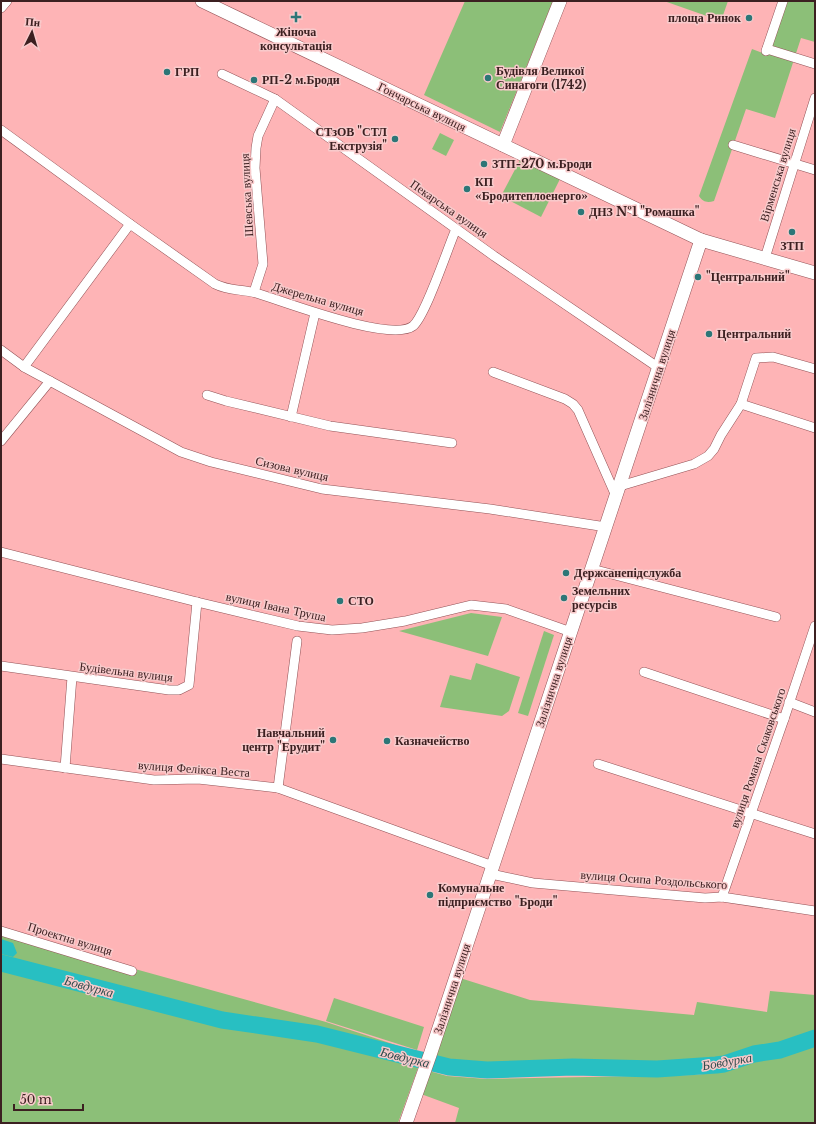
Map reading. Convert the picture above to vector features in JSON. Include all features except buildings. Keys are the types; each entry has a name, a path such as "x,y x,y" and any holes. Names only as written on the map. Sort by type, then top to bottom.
{"main road":[{"name":"Гончарська вулиця","path":"202,1 701,240 815,273"},
{"path":"503,145 560,1"},
{"name":"Залізнична вулиця","path":"406,1123 426,1068 701,240"}],"street":[{"path":"1,8 7,1"},
{"path":"783,1 767,50 815,64"},
{"name":"Пекарська вулиця","path":"222,74 276,99 456,229 659,368"},
{"name":"Вірменська вулиця","path":"765,258 815,98"},
{"name":"Шевська вулиця","path":"254,292 263,264 255,168 256,148 258,136 276,99"},
{"name":"Джерельна вулиця","path":"1,130 215,284 224,288 254,292 285,304 353,324 392,330 404,330 413,325 427,302 456,229"},
{"path":"733,145 815,170"},
{"path":"24,366 130,224"},
{"path":"291,417 315,313"},
{"name":"Сизова вулиця","path":"1,350 24,366 50,381 181,452 211,462 322,489 490,509 606,528"},
{"path":"493,372 573,404 578,410 618,491 694,464 708,456 742,404 756,358 773,357 815,369"},
{"path":"1,441 50,381"},
{"path":"206,395 330,426 452,443"},
{"path":"742,404 815,428"},
{"name":"вулиця Івана Труша","path":"1,552 298,626 332,630 362,628 405,621 471,605 506,609 571,632"},
{"path":"592,569 776,617"},
{"name":"Будівельна вулиця","path":"1,666 72,677 169,690 179,690 189,685 197,602"},
{"name":"вулиця Романа Скаковського","path":"722,896 752,813 815,626"},
{"path":"278,788 297,641"},
{"path":"644,672 784,719"},
{"path":"65,768 72,677"},
{"path":"789,702 815,712"},
{"name":"вулиця Фелікса Веста","path":"1,759 154,780 198,779 278,788 492,870"},
{"path":"598,764 815,834"},
{"name":"вулиця Осипа Роздольського","path":"492,870 533,883 705,898 722,896 815,911"},
{"name":"Проектна вулиця","path":"1,931 132,971"}],"green space":[{"path":"465,1 553,1 500,132 424,95"},
{"path":"664,1 728,1 721,21"},
{"path":"783,1 815,1 815,42 801,38 775,118 746,109 714,201 705,202 699,196 752,49 765,54"},
{"path":"440,133 454,140 446,156 432,149"},
{"path":"520,160 560,179 541,217 501,196"},
{"path":"471,613 502,617 488,656 399,631"},
{"path":"544,631 554,635 528,716 518,713"},
{"path":"476,663 520,677 509,711 502,716 440,707 450,675 471,680"},
{"path":"1,935 133,976 135,969 326,1022 423,1054 398,1123 1,1123"},
{"path":"460,978 530,1000 694,1015 697,1002 767,1012 770,991 815,995 815,1042 791,1052 766,1056 726,1068 675,1074 546,1074 486,1077 447,1074 429,1069"},
{"path":"334,998 424,1027 417,1050 326,1021"},
{"path":"815,1044 815,1123 455,1123 459,1108 421,1094 429,1071 447,1076 486,1079 695,1075 727,1071 756,1061 792,1053"}],"water":[{"path":"1,939 13,943 17,953 13,957 1,954"}],"waterway":[{"name":"Бовдурка","path":"1,963 222,1020 317,1034 449,1067 487,1070 573,1067 657,1069 716,1065 724,1064 754,1054 780,1050 815,1038"}],"place":[{"name":"Жіноча консультація","path":"296,17"},
{"name":"площа Ринок","path":"749,18"},
{"name":"ГРП","path":"167,72"},
{"name":"Будівля Великої Синагоги (1742)","path":"488,78"},
{"name":"РП-2 м.Броди","path":"254,80"},
{"name":"СТзОВ \"СТЛ Екструзія\"","path":"395,139"},
{"name":"ЗТП-270 м.Броди","path":"484,164"},
{"name":"КП «Бродитеплоенерго»","path":"467,189"},
{"name":"ДНЗ №1 \"Ромашка\"","path":"581,212"},
{"name":"ЗТП","path":"792,232"},
{"name":"\"Центральний\"","path":"698,277"},
{"name":"Центральний","path":"709,334"},
{"name":"Держсанепідслужба","path":"566,573"},
{"name":"Земельних ресурсів","path":"564,598"},
{"name":"СТО","path":"340,601"},
{"name":"Навчальний центр \"Ерудит\"","path":"333,740"},
{"name":"Казначейство","path":"387,741"},
{"name":"Комунальне підприємство \"Броди\"","path":"430,895"}]}
